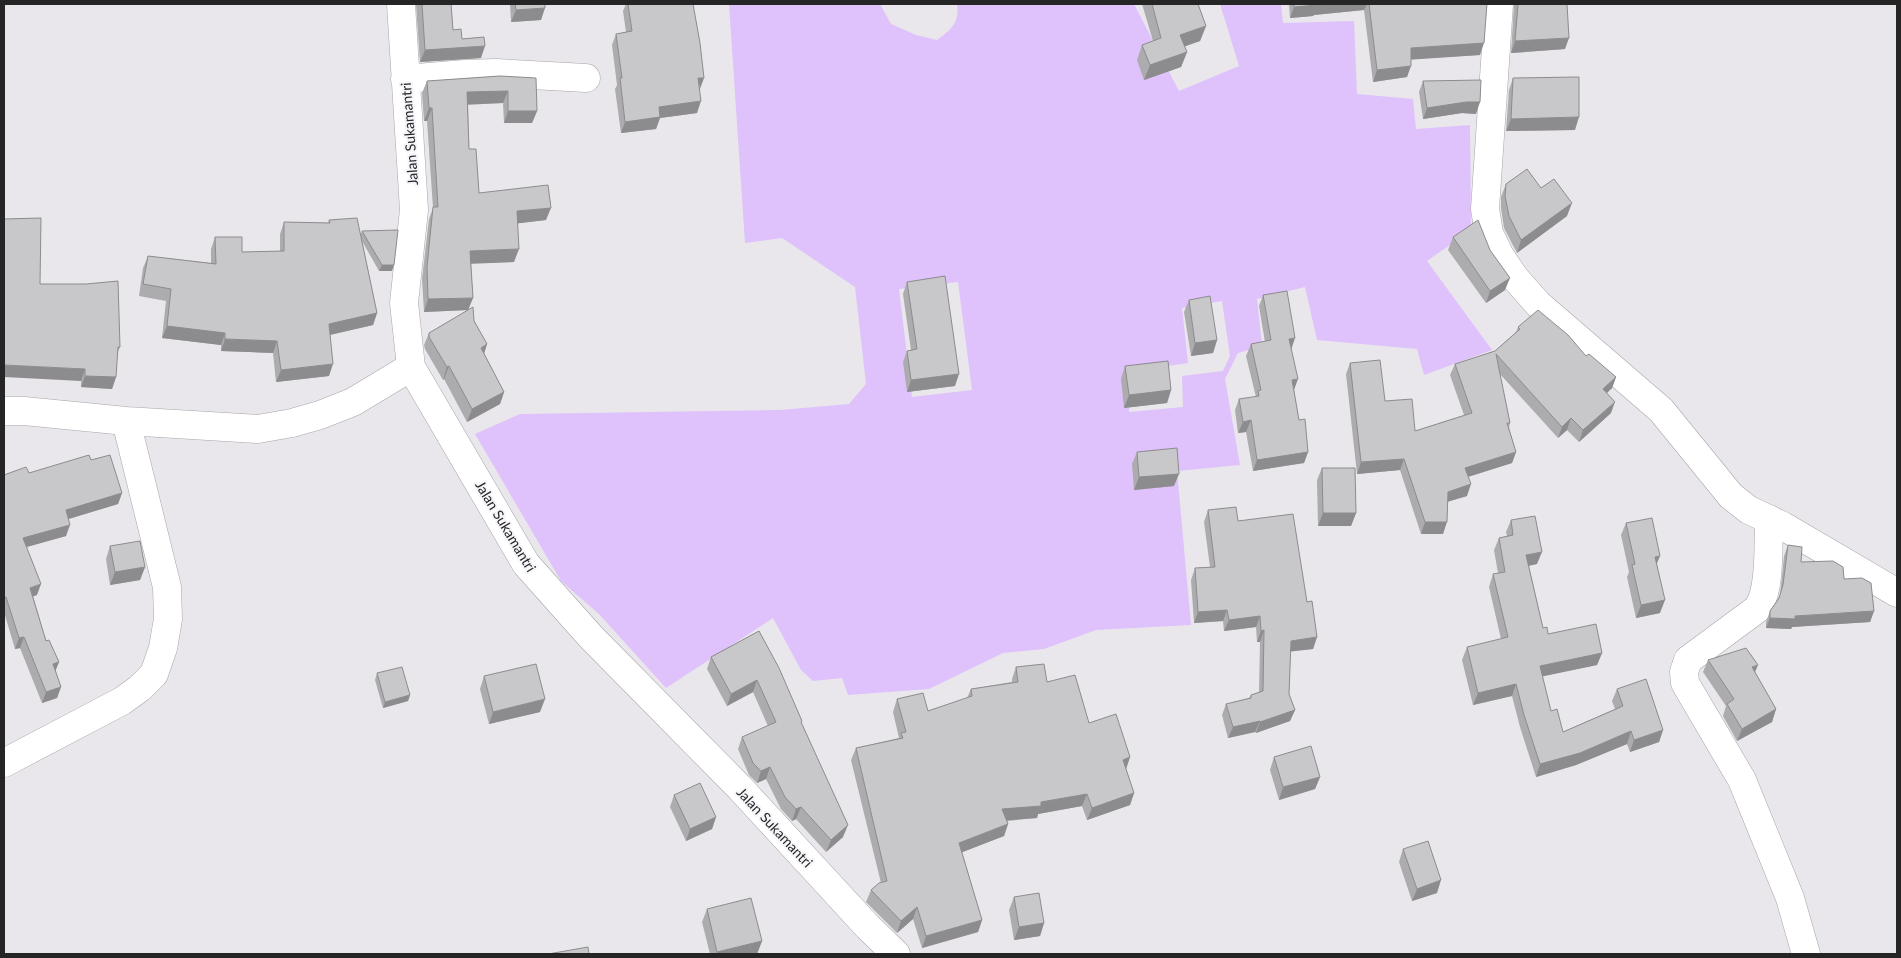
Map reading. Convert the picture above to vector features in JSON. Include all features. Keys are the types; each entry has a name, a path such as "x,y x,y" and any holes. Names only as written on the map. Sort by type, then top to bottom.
{"street":[{"name":"Jalan Sukamantri","path":"401,4 414,210 404,303 411,367 526,564 591,637 740,788 868,928 896,954"},
{"path":"1499,4 1485,209 1489,233 1500,256 1515,278 1538,304 1661,410 1731,496 1749,510 1769,518 1897,593"},
{"path":"406,78 496,73 586,78"},
{"path":"4,411 258,429 292,423 320,415 353,402 411,367"},
{"path":"4,764 122,701 140,688 154,674 163,648 168,619 167,587 126,421"},
{"path":"1769,518 1765,589 1762,603 1757,609 1688,660 1684,672 1685,683 1742,780 1790,898 1806,954"}],"shaded area":[{"path":"729,4 880,4 891,24 916,35 937,40 956,21 957,4 1134,4 1179,91 1239,66 1220,4 1281,4 1283,23 1354,21 1357,94 1413,99 1416,129 1470,125 1471,230 1427,261 1492,350 1424,375 1417,349 1317,340 1305,287 1257,299 1262,346 1238,353 1225,379 1240,465 1177,471 1191,625 1096,630 1044,649 1003,653 929,689 848,695 842,678 813,681 801,670 773,618 666,688 599,614 561,581 475,434 520,414 780,410 849,404 866,384 855,287 782,238 745,243","holes":["958,282 972,390 912,397 899,289","1222,301 1230,356 1223,371 1182,376 1183,407 1129,412 1127,372 1188,363 1182,308"]}],"building":[{"path":"422,4 451,4 453,30 461,29 462,39 484,37 485,46 425,50"},
{"path":"515,4 545,4 545,8 516,10"},
{"path":"628,4 693,4 704,78 698,78 701,101 659,107 660,117 625,122 616,34 632,31"},
{"path":"1152,4 1198,4 1206,26 1180,35 1187,52 1150,65 1142,45 1161,38"},
{"path":"1294,4 1317,4 1317,5 1294,7"},
{"path":"1369,4 1487,4 1484,43 1411,48 1411,66 1377,70"},
{"path":"1518,4 1567,4 1569,38 1515,41"},
{"path":"500,76 536,78 537,111 508,111 508,91 467,92 469,149 476,149 479,193 548,185 551,208 517,211 519,249 470,251 473,298 428,299 427,267 433,207 438,207 432,108 429,108 427,81"},
{"path":"1579,77 1579,117 1511,119 1513,78"},
{"path":"1481,80 1480,102 1466,102 1427,108 1423,81"},
{"path":"1527,169 1541,188 1554,179 1572,203 1521,240 1509,216 1505,196 1506,184"},
{"path":"41,218 40,284 86,284 118,281 120,347 118,347 116,377 85,376 85,369 4,365 4,219"},
{"path":"357,218 377,313 329,324 333,364 281,370 277,341 225,339 225,333 167,326 171,289 143,284 148,256 216,264 215,237 242,237 242,252 284,251 284,222 330,223 329,220"},
{"path":"1478,220 1490,250 1510,278 1490,291 1453,237"},
{"path":"398,230 394,265 382,265 362,231"},
{"path":"945,276 959,374 911,380 907,351 917,349 907,282"},
{"path":"1287,291 1295,338 1289,339 1298,379 1292,380 1299,420 1305,419 1308,452 1257,460 1251,420 1243,422 1239,399 1259,396 1258,391 1261,390 1251,344 1271,340 1263,295"},
{"path":"1210,296 1217,340 1195,343 1189,300"},
{"path":"473,307 474,321 487,344 481,348 504,392 472,409 449,366 447,367 429,337 429,333"},
{"path":"1538,310 1568,335 1586,356 1589,354 1616,377 1603,389 1615,402 1583,430 1571,418 1562,427 1496,354 1510,423 1507,423 1516,452 1465,468 1471,484 1448,492 1447,522 1425,522 1404,459 1361,462 1350,363 1380,360 1385,401 1412,399 1415,431 1472,413 1455,364 1495,351"},
{"path":"1168,361 1171,390 1129,395 1125,366"},
{"path":"1177,448 1179,474 1139,477 1137,452"},
{"path":"89,455 91,460 110,455 122,493 66,510 70,525 23,538 41,584 30,588 46,641 49,640 59,662 53,664 61,687 46,692 24,637 19,638 6,597 4,598 4,475 26,467 29,473"},
{"path":"1322,468 1355,468 1356,513 1323,513"},
{"path":"1236,507 1238,521 1293,514 1307,602 1312,601 1317,637 1291,641 1289,694 1295,710 1260,722 1233,727 1226,704 1251,698 1251,695 1263,691 1264,630 1261,631 1260,616 1229,620 1227,610 1198,612 1195,568 1215,567 1208,510"},
{"path":"1535,516 1542,552 1526,555 1543,628 1547,627 1548,634 1596,624 1602,653 1540,666 1551,711 1557,709 1563,732 1623,706 1617,689 1646,679 1663,730 1634,740 1631,731 1580,753 1540,764 1516,684 1478,693 1467,647 1508,637 1493,574 1505,572 1499,538 1513,535 1511,520"},
{"path":"1652,518 1660,556 1655,557 1665,600 1641,605 1632,565 1635,564 1626,523"},
{"path":"140,541 145,567 115,572 110,546"},
{"path":"1788,545 1802,547 1801,562 1833,561 1843,567 1844,579 1862,578 1871,583 1874,611 1795,616 1795,619 1770,618 1770,611 1779,598 1783,585"},
{"path":"759,631 779,668 801,722 848,825 831,840 801,807 796,809 785,797 770,767 761,771 753,763 742,737 776,722 757,680 731,694 711,657"},
{"path":"1746,648 1758,665 1752,667 1776,709 1742,729 1727,704 1734,699 1708,660"},
{"path":"536,664 545,699 493,712 484,676"},
{"path":"1044,664 1047,682 1075,675 1089,723 1116,714 1130,757 1123,760 1134,793 1092,808 1087,794 1041,802 1041,806 1002,809 1008,824 959,843 982,920 926,936 917,907 901,921 871,890 879,883 887,881 856,748 903,738 901,733 906,732 897,699 923,693 928,711 972,696 971,689 1018,682 1016,667"},
{"path":"402,667 410,695 385,702 377,673"},
{"path":"1311,746 1320,777 1283,787 1274,757"},
{"path":"700,783 716,817 690,829 674,795"},
{"path":"1428,841 1441,880 1417,889 1403,849"},
{"path":"1039,893 1044,923 1019,927 1014,897"},
{"path":"751,898 762,941 717,952 707,909"},
{"path":"588,947 589,954 548,954"}]}
